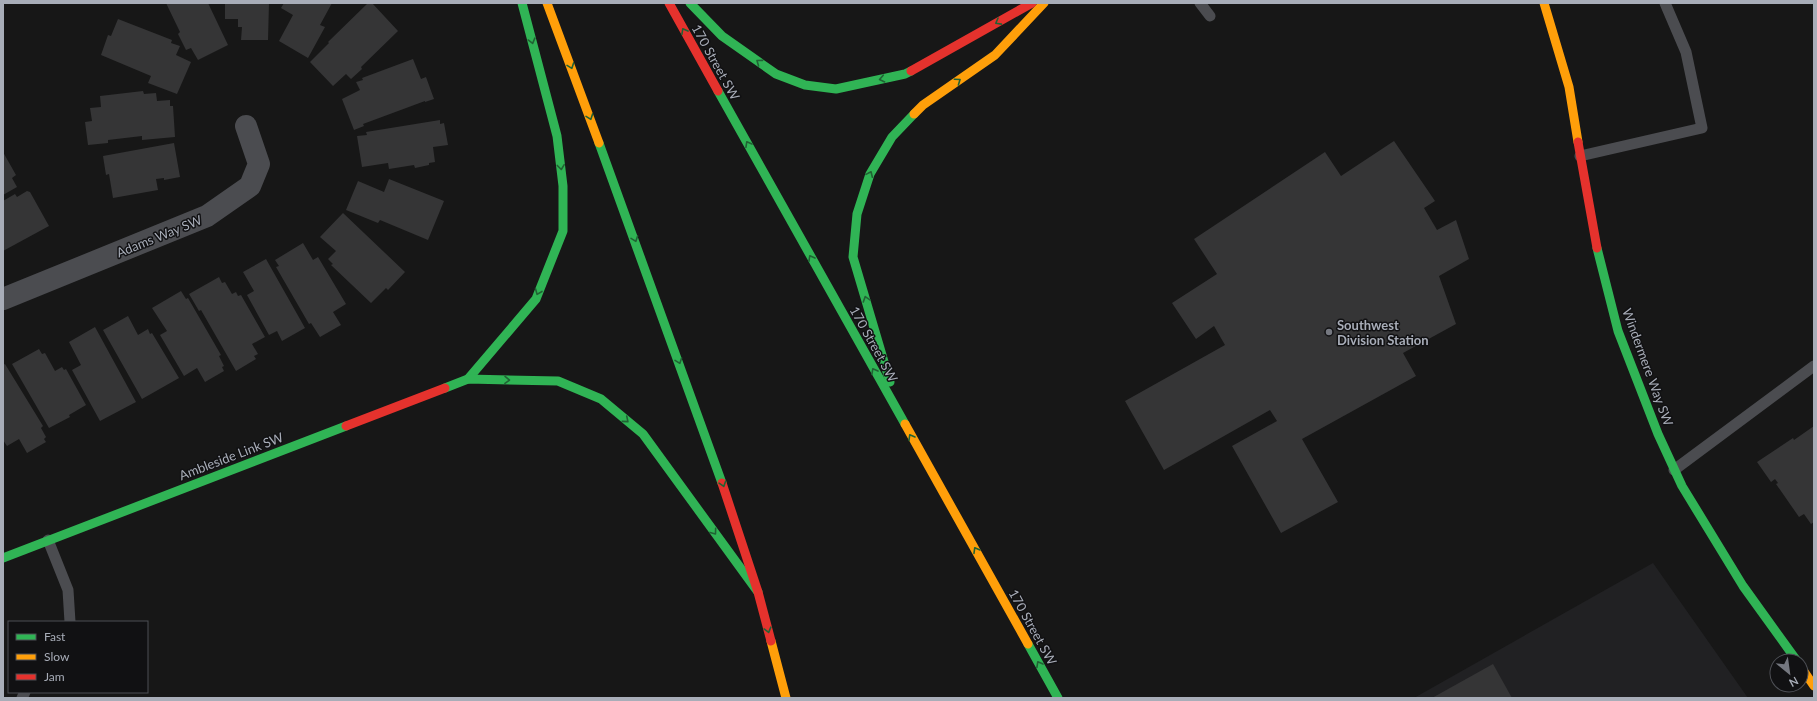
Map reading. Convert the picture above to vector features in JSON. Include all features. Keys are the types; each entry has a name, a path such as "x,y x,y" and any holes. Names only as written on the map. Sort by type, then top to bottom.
{"main road":[{"path":"468,379 536,299 563,232 563,186 557,136 522,3"},
{"path":"547,3 711,448 758,592 786,698"},
{"name":"170 Street SW","path":"669,3 1058,698"},
{"path":"690,3 722,36 776,74 805,85 836,89 905,74 1032,3"},
{"path":"900,418 853,257 857,214 870,174 892,137 923,105 995,55 1044,3"},
{"name":"Windermere Way SW","path":"1544,3 1569,87 1593,231 1618,331 1658,434 1682,486 1744,586 1791,653"},
{"path":"468,379 558,381 601,399 643,434 758,592"},
{"name":"Ambleside Link SW","path":"3,558 468,379"}],"street":[{"name":"Adams Way SW","path":"3,299 214,212 250,186 259,164 246,126"}],"lane":[{"path":"1200,3 1210,16"},
{"path":"1580,156 1702,128 1686,52 1665,3"},
{"path":"1674,470 1814,366"},
{"path":"48,540 68,590 70,621"}],"shaded area":[{"path":"1653,563 1748,698 1414,698"}],"building":[{"path":"166,3 208,3 228,45 198,60 191,48 186,50 178,34 180,32"},
{"path":"225,3 269,3 268,40 241,40 242,27 238,27 238,19 225,19"},
{"path":"284,3 332,3 320,25 325,27 308,58 279,41 293,15 281,8"},
{"path":"368,3 372,3 398,31 361,67 362,69 351,79 346,74 333,86 310,62"},
{"path":"118,19 172,40 171,43 180,46 176,55 191,62 177,94 148,83 151,76 101,55 108,35 111,36"},
{"path":"413,59 421,79 426,77 434,99 363,124 364,126 354,130 342,99 360,90 356,82 363,80 362,78"},
{"path":"143,91 144,94 156,93 157,101 170,100 170,106 173,106 175,137 142,140 142,136 108,140 108,143 88,145 85,122 92,121 90,108 101,107 100,96"},
{"path":"440,120 440,124 444,123 448,145 433,147 435,162 415,168 414,165 389,169 388,163 362,167 357,136 367,135 366,132"},
{"name":"Southwest Division Station","path":"1394,141 1435,201 1424,208 1437,230 1456,220 1469,259 1439,276 1456,324 1403,353 1416,376 1302,439 1338,502 1281,533 1232,446 1277,421 1270,410 1164,470 1125,401 1225,345 1214,326 1196,339 1172,303 1217,274 1194,239 1325,152 1341,176"},
{"path":"174,143 180,177 164,180 164,178 156,179 158,190 113,198 109,174 106,175 103,156"},
{"path":"3,152 16,175 12,178 17,187 3,195"},
{"path":"389,179 444,201 428,240 380,220 378,223 346,210 358,181 384,192"},
{"path":"27,191 30,192 49,226 3,251 3,201 15,194 17,197"},
{"path":"343,213 405,272 388,290 386,288 371,303 331,265 333,264 328,259 336,251 320,237"},
{"path":"303,243 313,260 318,257 346,304 333,312 341,325 320,337 311,323 309,324 276,267 279,266 275,260"},
{"path":"266,259 305,328 282,341 277,331 269,335 247,295 254,291 243,272"},
{"path":"219,277 222,283 225,282 232,294 236,292 238,296 241,295 265,337 252,344 258,354 254,356 256,359 236,371 201,310 199,311 189,294"},
{"path":"181,291 186,299 188,298 221,355 219,356 224,366 222,367 224,371 205,382 197,368 184,376 160,335 167,331 152,308"},
{"path":"128,316 138,335 148,329 150,334 152,333 179,378 142,399 103,330"},
{"path":"95,327 136,402 100,421 72,370 81,365 69,342"},
{"path":"39,349 42,354 45,353 55,371 62,367 64,370 66,369 86,405 69,415 70,417 49,428 12,364"},
{"path":"5,364 43,426 41,428 46,437 44,439 46,442 27,453 19,439 7,446 3,440 3,365"},
{"path":"1814,426 1814,522 1811,524 1804,514 1799,517 1776,484 1778,483 1775,479 1771,482 1757,462"},
{"path":"1493,664 1512,698 1432,698"}],"traffic: fast":[{"path":"468,379 536,299 563,231 563,186 557,136 522,3"},
{"path":"690,3 722,36 776,74 805,85 836,89 905,74 911,71"},
{"path":"718,91 905,424"},
{"path":"890,382 853,257 857,214 870,174 892,137 914,114"},
{"path":"599,143 722,483"},
{"path":"1597,248 1618,331 1658,434 1682,486 1743,586 1791,653"},
{"path":"445,388 468,379 558,381 601,399 643,434 758,592"},
{"path":"3,558 346,426"},
{"path":"1028,644 1058,698"}],"traffic: slow":[{"path":"547,3 599,143"},
{"path":"914,114 923,105 995,55 1044,3"},
{"path":"1544,3 1569,87 1578,142"},
{"path":"905,424 1028,644"},
{"path":"771,641 786,698"},
{"path":"1809,679 1814,686"}],"traffic: jam":[{"path":"669,3 718,91"},
{"path":"911,71 1032,3"},
{"path":"1578,142 1597,248"},
{"path":"346,426 445,388"},
{"path":"722,483 758,592 771,641"}],"place":[{"name":"Southwest Division Station","path":"1329,332"}]}
